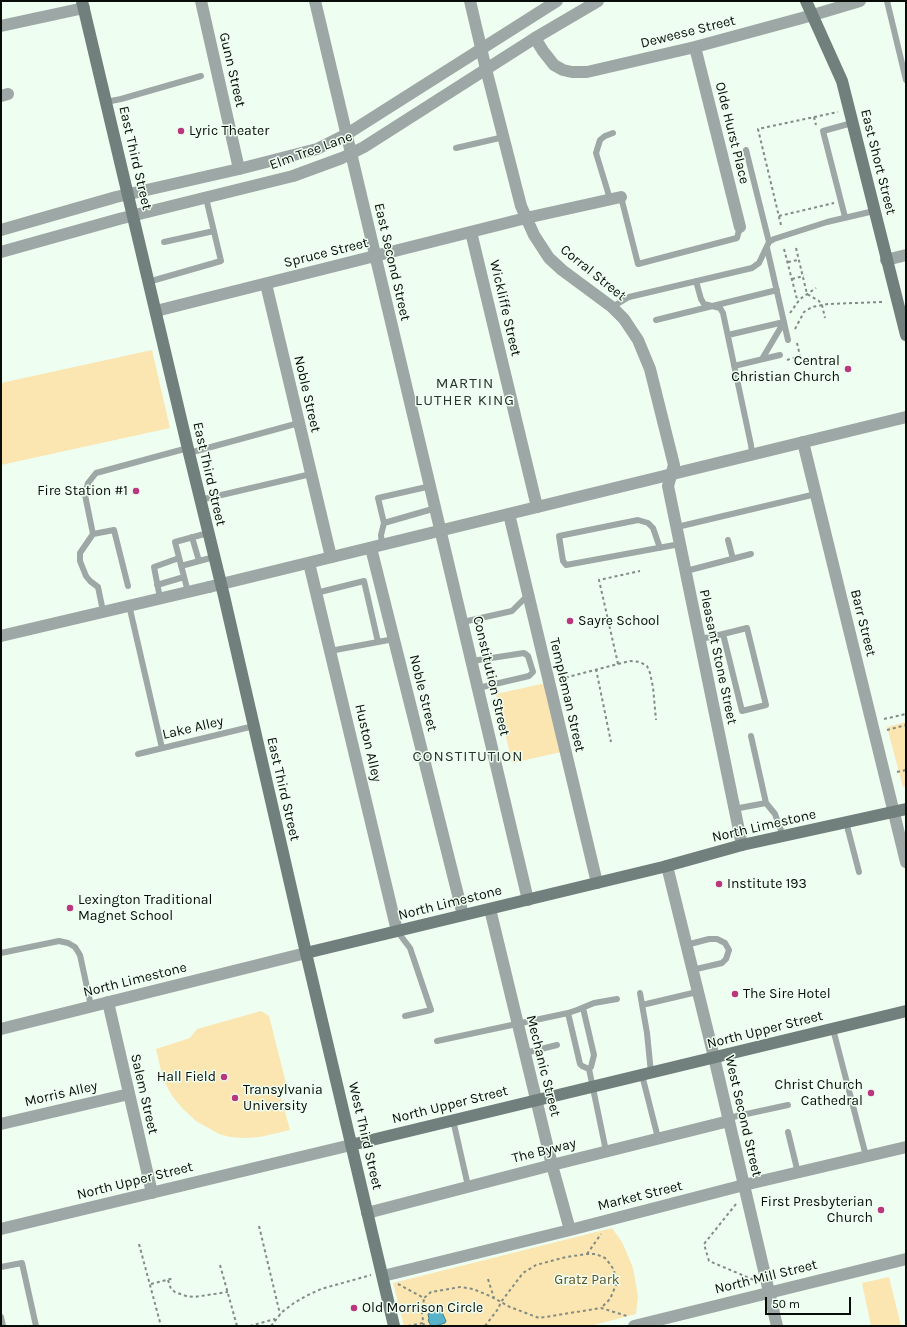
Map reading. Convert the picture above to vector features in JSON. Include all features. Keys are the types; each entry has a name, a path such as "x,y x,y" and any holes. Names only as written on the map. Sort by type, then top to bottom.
{"main road":[{"name":"East Short Street","path":"806,1 842,81 906,335"},
{"name":"East Third Street","path":"83,4 214,557 215,586 254,726 306,953"},
{"name":"North Limestone","path":"306,953 667,866 742,845 900,810"},
{"name":"West Third Street","path":"306,953 394,1326"},
{"name":"North Upper Street","path":"351,1145 906,1011"}],"street":[{"name":"Gunn Street","path":"201,1 239,169"},
{"name":"East Second Street","path":"315,1 441,530"},
{"name":"Corral Street","path":"470,1 521,206 526,218 540,245 553,262 612,307 624,319 638,340 650,369 674,465 670,474"},
{"name":"Elm Tree Lane","path":"1,230 128,195 317,149 347,134 557,1"},
{"name":"Elm Tree Lane","path":"1,252 133,216 293,176 352,154 535,38 598,1"},
{"name":"Deweese Street","path":"535,38 542,51 554,64 563,70 572,72 587,72 695,47 860,1"},
{"path":"1,26 83,4"},
{"name":"Olde Hurst Place","path":"695,47 740,227"},
{"name":"Spruce Street","path":"156,311 526,218 615,198"},
{"name":"Wickliffe Street","path":"471,232 537,507"},
{"path":"886,260 906,255"},
{"name":"Noble Street","path":"266,284 331,557"},
{"path":"1,636 215,586 906,417"},
{"name":"Barr Street","path":"803,442 900,810 906,862"},
{"name":"Pleasant Stone Street","path":"670,474 668,486 742,845"},
{"name":"Templeman Street","path":"509,514 597,883"},
{"name":"Constitution Street","path":"441,530 528,900"},
{"name":"Noble Street","path":"377,546 394,639 463,915"},
{"name":"Huston Alley","path":"309,563 397,931"},
{"name":"West Second Street","path":"667,866 714,1057 777,1326"},
{"name":"Mechanic Street","path":"490,909 552,1165 570,1230"},
{"name":"North Limestone","path":"1,1029 306,953"},
{"name":"Salem Street","path":"108,1002 152,1193"},
{"name":"Morris Alley","path":"1,1124 129,1094"},
{"name":"The Byway","path":"367,1213 728,1120"},
{"name":"North Upper Street","path":"1,1229 351,1145"},
{"name":"Market Street","path":"383,1278 744,1185 906,1147"},
{"name":"North Mill Street","path":"631,1321 769,1292 906,1259"}],"lane":[{"path":"887,1 906,80"},
{"path":"106,102 121,100 201,76"},
{"path":"845,217 823,131 852,123"},
{"path":"613,133 600,140 596,153 615,198 638,264 737,238 740,227"},
{"path":"456,148 504,137"},
{"path":"746,150 788,340"},
{"path":"148,282 221,262 206,198"},
{"path":"612,307 630,297 752,268 759,263 768,245 782,235 845,217 874,211"},
{"path":"164,242 214,231"},
{"path":"696,281 701,300 704,304 720,308 723,313 752,454"},
{"path":"656,320 777,290"},
{"path":"728,335 784,322"},
{"path":"762,359 784,322"},
{"path":"734,366 780,354"},
{"path":"93,534 85,495 88,483 96,473 299,423"},
{"path":"200,500 311,474"},
{"path":"377,546 384,523 378,498 431,486"},
{"path":"676,527 816,494"},
{"path":"384,523 436,508"},
{"path":"660,548 653,528 648,523 638,520 559,536 563,561 566,565 660,548 680,544"},
{"path":"103,611 98,587 86,576 80,561 80,553 93,534 114,530 128,586"},
{"path":"188,592 175,542 208,532"},
{"path":"192,537 199,561"},
{"path":"728,540 733,559"},
{"path":"686,571 751,554"},
{"path":"181,566 214,557"},
{"path":"160,598 154,567 179,558"},
{"path":"158,585 184,577"},
{"path":"316,593 364,581 378,642"},
{"path":"463,622 512,611 528,594"},
{"path":"130,605 162,748"},
{"path":"699,639 747,628 766,705 742,711 723,634"},
{"path":"330,651 394,639"},
{"path":"472,661 524,653 528,656 533,672 529,676 478,688"},
{"name":"Lake Alley","path":"138,754 254,726"},
{"path":"751,736 766,803 775,814 783,836"},
{"path":"734,809 766,803"},
{"path":"846,822 859,872"},
{"path":"397,931 410,948 431,1010 405,1016"},
{"path":"686,945 709,939 717,939 725,943 729,950 729,955 722,963 692,970"},
{"path":"1,953 59,940 72,945 80,955 91,1006"},
{"path":"642,1005 698,992"},
{"path":"640,993 647,1033 646,1074 658,1138"},
{"path":"437,1041 568,1013 583,1008 594,1002 617,999"},
{"path":"583,1008 594,1055 591,1067 589,1069 606,1151"},
{"path":"568,1013 580,1064 589,1069"},
{"path":"833,1029 866,1156"},
{"path":"525,1053 557,1045"},
{"path":"728,1120 788,1105"},
{"path":"453,1120 468,1186"},
{"path":"788,1132 798,1173"},
{"path":"1,1267 22,1263 36,1326"},
{"path":"1,1318 3,1326"}],"path":[{"path":"781,225 758,129 840,112"},
{"path":"779,216 834,203"},
{"path":"796,248 807,294 819,301 822,305 825,318"},
{"path":"784,249 798,303"},
{"path":"788,262 799,260"},
{"path":"792,279 803,276"},
{"path":"794,331 804,312 812,307 822,305 882,302"},
{"path":"618,664 599,580 640,571"},
{"path":"560,682 560,678 618,664 637,661 643,663 647,666 650,673 653,687 656,720"},
{"path":"596,670 611,742"},
{"path":"884,719 906,714"},
{"path":"887,730 906,725"},
{"path":"897,772 906,770"},
{"path":"738,1200 704,1244 709,1261 759,1282"},
{"path":"259,1226 280,1314"},
{"path":"587,1254 594,1242 605,1229"},
{"path":"139,1244 161,1326"},
{"path":"485,1326 498,1309 500,1302 523,1273 536,1265 566,1257 596,1254 608,1261 614,1270 616,1280 615,1288 607,1302 601,1308"},
{"path":"220,1265 237,1326"},
{"path":"150,1284 174,1278"},
{"path":"270,1326 280,1314 294,1303 312,1293 339,1283 383,1278 403,1286 424,1298"},
{"path":"488,1279 494,1298"},
{"path":"168,1280 171,1289 186,1296 194,1297 228,1292"},
{"path":"424,1326 422,1308 424,1298 431,1292 460,1287 473,1289 539,1318 601,1308 631,1321"},
{"path":"250,1326 275,1319"},
{"path":"408,1326 423,1322"}],"green space":[{"path":"152,350 170,428 1,465 1,383"},
{"path":"546,683 561,752 512,763 496,694"},
{"path":"906,722 906,787 903,787 887,727"},
{"name":"Hall Field","path":"261,1011 269,1016 286,1083 280,1093 290,1130 260,1137 245,1138 230,1137 219,1134 196,1121 173,1097 166,1085 161,1071 156,1049 190,1038 197,1029"},
{"name":"Gratz Park","path":"612,1228 622,1242 633,1268 638,1296 636,1314 590,1326 404,1326 393,1283"},
{"path":"889,1277 901,1326 871,1326 862,1283"}],"water":[{"path":"441,1310 446,1321 445,1323 431,1326 428,1320 428,1314"}],"place":[{"name":"Lyric Theater","path":"181,131"},
{"name":"Central Christian Church","path":"848,369"},
{"name":"Fire Station #1","path":"136,491"},
{"name":"Sayre School","path":"570,621"},
{"name":"Institute 193","path":"719,884"},
{"name":"Lexington Traditional Magnet School","path":"70,908"},
{"name":"The Sire Hotel","path":"735,994"},
{"name":"Hall Field","path":"224,1077"},
{"name":"Christ Church Cathedral","path":"871,1093"},
{"name":"Transylvania University","path":"235,1098"},
{"name":"First Presbyterian Church","path":"881,1210"},
{"name":"Old Morrison Circle","path":"354,1308"}],"district":[{"name":"MARTIN LUTHER KING","path":"465,392"},
{"name":"CONSTITUTION","path":"468,757"}]}
